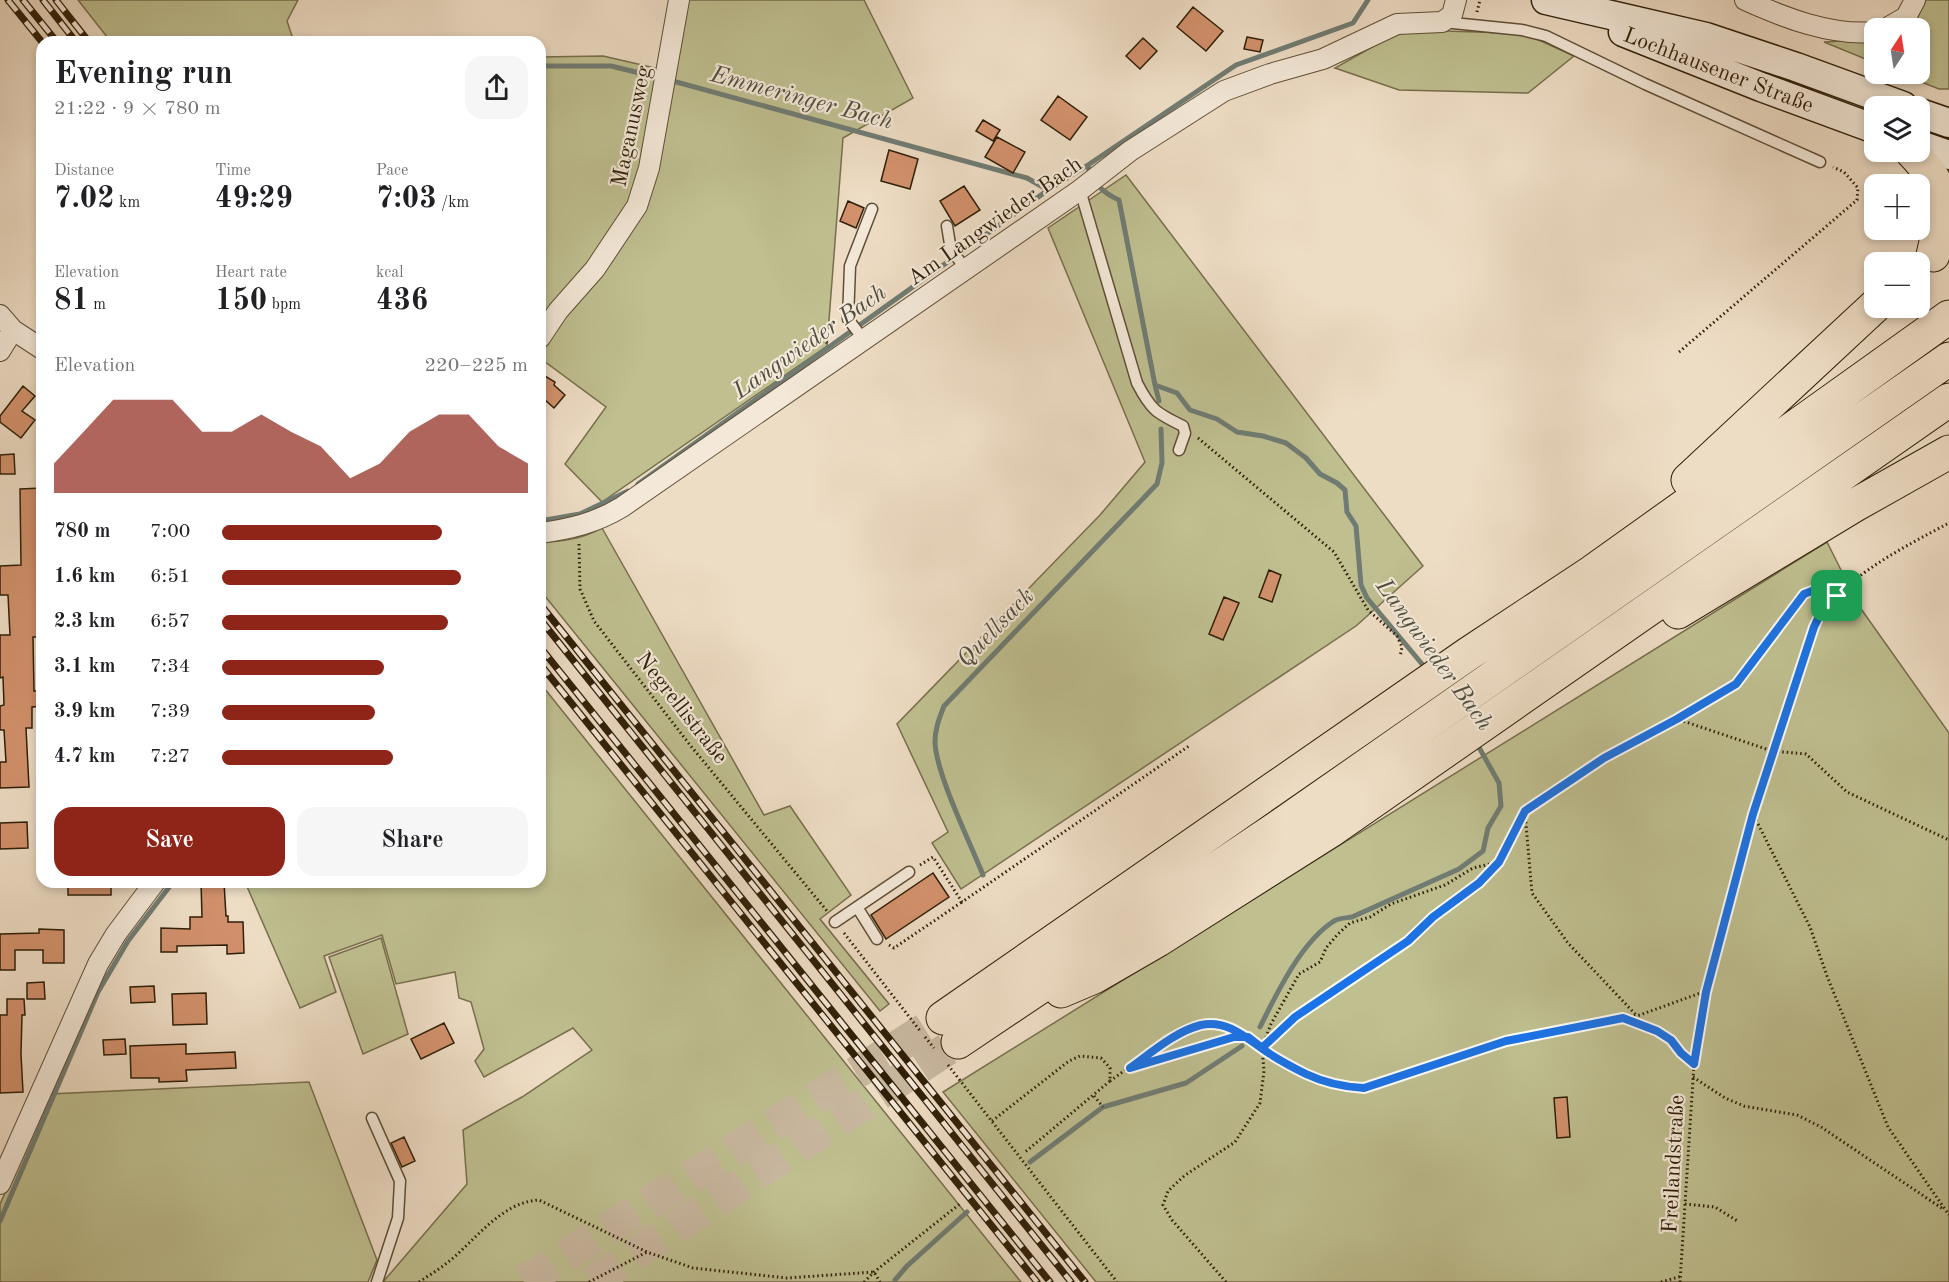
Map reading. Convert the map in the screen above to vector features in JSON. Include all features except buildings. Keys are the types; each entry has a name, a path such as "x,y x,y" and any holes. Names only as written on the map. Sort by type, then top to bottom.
{"highway":[{"path":"1921,162 1939,189 1943,207 1934,254"},
{"path":"1592,572 1616,538 1701,469 1864,316"},
{"path":"1949,317 1592,572 1468,654 959,1029 1094,977 1158,940 1333,829 1434,739 1505,696 1949,400"},
{"path":"1505,696 1949,359"},
{"path":"1505,696 1581,671 1949,452"}],"main road":[{"name":"Lochhausener Straße","path":"1528,0 1611,27 1864,125"},
{"name":"Lochhausener Straße","path":"1546,0 1706,37 1876,96"},
{"path":"1930,116 1949,123"},
{"path":"1930,148 1949,155"}],"street":[{"name":"Maganusweg","path":"546,329 558,311 595,269 637,206 649,168 679,0"},
{"path":"1442,22 1452,15 1456,0"},
{"path":"1745,0 1779,15 1830,29 1864,33"},
{"path":"1904,18 1915,0"},
{"name":"Am Langwieder Bach","path":"546,532 579,527 606,517 622,507 861,337 960,261 1090,183 1130,151 1224,91 1270,74 1323,59 1397,24 1442,22"},
{"path":"0,315 13,330 36,345"},
{"path":"0,351 13,330"},
{"path":"0,1185 98,964 116,934 150,888"}],"lane":[{"path":"1442,22 1522,30 1546,36 1645,84 1820,162"},
{"path":"1090,183 1137,383 1146,401 1157,414 1183,426 1185,433 1179,450"},
{"path":"861,337 848,319 850,266 872,210"},
{"path":"947,226 951,250 960,261"},
{"path":"835,922 909,872"},
{"path":"857,908 877,939"},
{"path":"372,1118 400,1181 398,1218 377,1282"}],"path":[{"path":"1679,352 1857,200 1858,188 1844,172 1820,162"},
{"path":"814,329 823,339"},
{"path":"1183,426 1334,552 1368,610 1397,636 1402,647 1400,657"},
{"name":"Freilandstraße","path":"1680,1282 1694,1064 1706,992 1753,814 1814,627 1822,610 1886,557 1949,523"},
{"name":"Negrellistraße","path":"579,527 580,590 594,621 690,745 809,888"},
{"path":"1262,1048 1295,1017 1408,941 1433,917 1479,883 1499,862 1525,811 1604,758 1736,684 1804,594 1817,589 1837,596"},
{"path":"1677,719 1772,752 1806,754 1847,792 1949,840"},
{"path":"877,939 894,948 1190,746"},
{"path":"1525,811 1532,893 1568,943 1637,1016"},
{"path":"1753,814 1810,927 1827,976 1888,1127 1949,1215"},
{"path":"909,872 933,857 962,902"},
{"path":"1226,1282 1172,1220 1163,1204 1168,1191 1184,1176 1235,1142 1260,1103 1264,1071 1262,1048 1271,1024 1299,974 1320,962 1326,948 1350,924 1391,904 1444,885 1473,868 1499,862"},
{"path":"1024,1153 1110,1081 1173,1038 1199,1025 1217,1023 1239,1031 1262,1048 1308,1075 1344,1087 1364,1088 1506,1041 1637,1016 1706,992"},
{"path":"1623,1018 1664,1036 1694,1064"},
{"path":"1130,1068 1234,1037 1248,1037"},
{"path":"992,1121 1069,1061 1080,1056 1101,1058 1110,1068 1110,1081"},
{"path":"1693,1077 1725,1098 1744,1106 1797,1115 1821,1127 1946,1211"},
{"path":"1094,1096 1103,1107"},
{"path":"1038,1180 1117,1282"},
{"path":"419,1282 445,1265 508,1209 525,1201 539,1200 647,1252 693,1268 787,1278 874,1272"},
{"path":"864,1282 961,1203"},
{"path":"1685,1204 1714,1207 1739,1222"},
{"path":"589,1282 647,1252"},
{"path":"874,1272 880,1282"},
{"path":"1661,1282 1682,1276"}],"green space":[{"path":"78,0 298,0 287,21 292,36 106,36"},
{"path":"681,0 864,0 913,98 843,138 827,346 602,502 565,464 606,407 546,362 546,337 626,233"},
{"path":"1925,0 1949,0 1949,89 1939,89 1926,84 1930,84 1930,18 1917,18"},
{"path":"1411,30 1510,33 1530,36 1574,56 1528,93 1399,90 1335,68 1386,39"},
{"path":"1864,40 1864,58 1824,42"},
{"path":"603,56 664,70 629,214 546,322 546,57"},
{"path":"1126,175 1423,566 1356,626 961,889 932,843 948,832 897,724 1100,515 1145,462 1048,228"},
{"path":"602,528 764,815 790,806 851,895 820,919 889,1004 880,1011 546,597 546,542 587,535"},
{"path":"1827,542 1859,606 1949,733 1949,1282 1096,1282 943,1092"},
{"path":"546,690 1021,1282 383,1282 467,1184 463,1130 522,1097 592,1050 573,1028 484,1077 475,1061 484,1049 471,1002 459,998 455,972 396,984 382,935 324,956 336,992 300,1008 248,888 546,888"},
{"path":"381,938 408,1034 363,1054 329,957"},
{"path":"309,1082 377,1260 368,1282 0,1282 0,1204 49,1094"}],"waterway":[{"name":"Langwieder Bach","path":"1368,0 1353,23 1236,65 1088,165 1095,182 1119,200 1155,385 1177,393 1190,410 1217,419 1237,432 1286,443 1306,458 1320,474 1345,490 1347,512 1356,526 1361,585 1367,598 1427,670"},
{"name":"Emmeringer Bach","path":"546,66 611,66 660,78"},
{"name":"Emmeringer Bach","path":"669,80 1027,178 1048,190"},
{"name":"Langwieder Bach","path":"638,484 1048,190 1088,165"},
{"name":"Quellsack","path":"1155,385 1159,401"},
{"name":"Quellsack","path":"983,875 954,808 937,756 936,733 944,706 1157,484 1162,463 1161,429"},
{"name":"Langwieder Bach","path":"546,520 580,514 628,491"},
{"name":"Langwieder Bach","path":"1260,1027 1291,969 1322,930 1336,920 1352,917 1459,869 1483,851 1488,828 1501,806 1499,783 1476,742"},
{"name":"Langwieder Bach","path":"0,1221 98,992 128,941 168,888"},
{"name":"Langwieder Bach","path":"1030,1162 1103,1107 1186,1083 1242,1046"},
{"name":"Langwieder Bach","path":"895,1280 907,1266 967,1212"}],"tunnel":[{"path":"524,1282 943,1018"},
{"path":"592,1282 958,1042"}],"railway":[{"path":"8,0 37,36"},
{"path":"23,0 52,36"},
{"path":"43,0 71,36"},
{"path":"56,0 84,36"},
{"path":"546,611 1085,1282"},
{"path":"546,626 1071,1282"},
{"path":"546,654 1050,1282"},
{"path":"546,671 1037,1282"}],"route":[{"path":"1837,596 1817,589 1804,594 1736,684 1604,758 1525,811 1499,862 1479,883 1433,917 1408,941 1295,1017 1262,1048 1248,1037 1234,1037 1130,1068 1173,1038 1199,1025 1217,1023 1239,1031 1248,1037 1270,1054 1308,1075 1344,1087 1364,1088 1506,1041 1623,1018 1657,1031 1671,1040 1694,1064 1706,992 1753,814 1814,627 1822,610 1837,596"}]}
